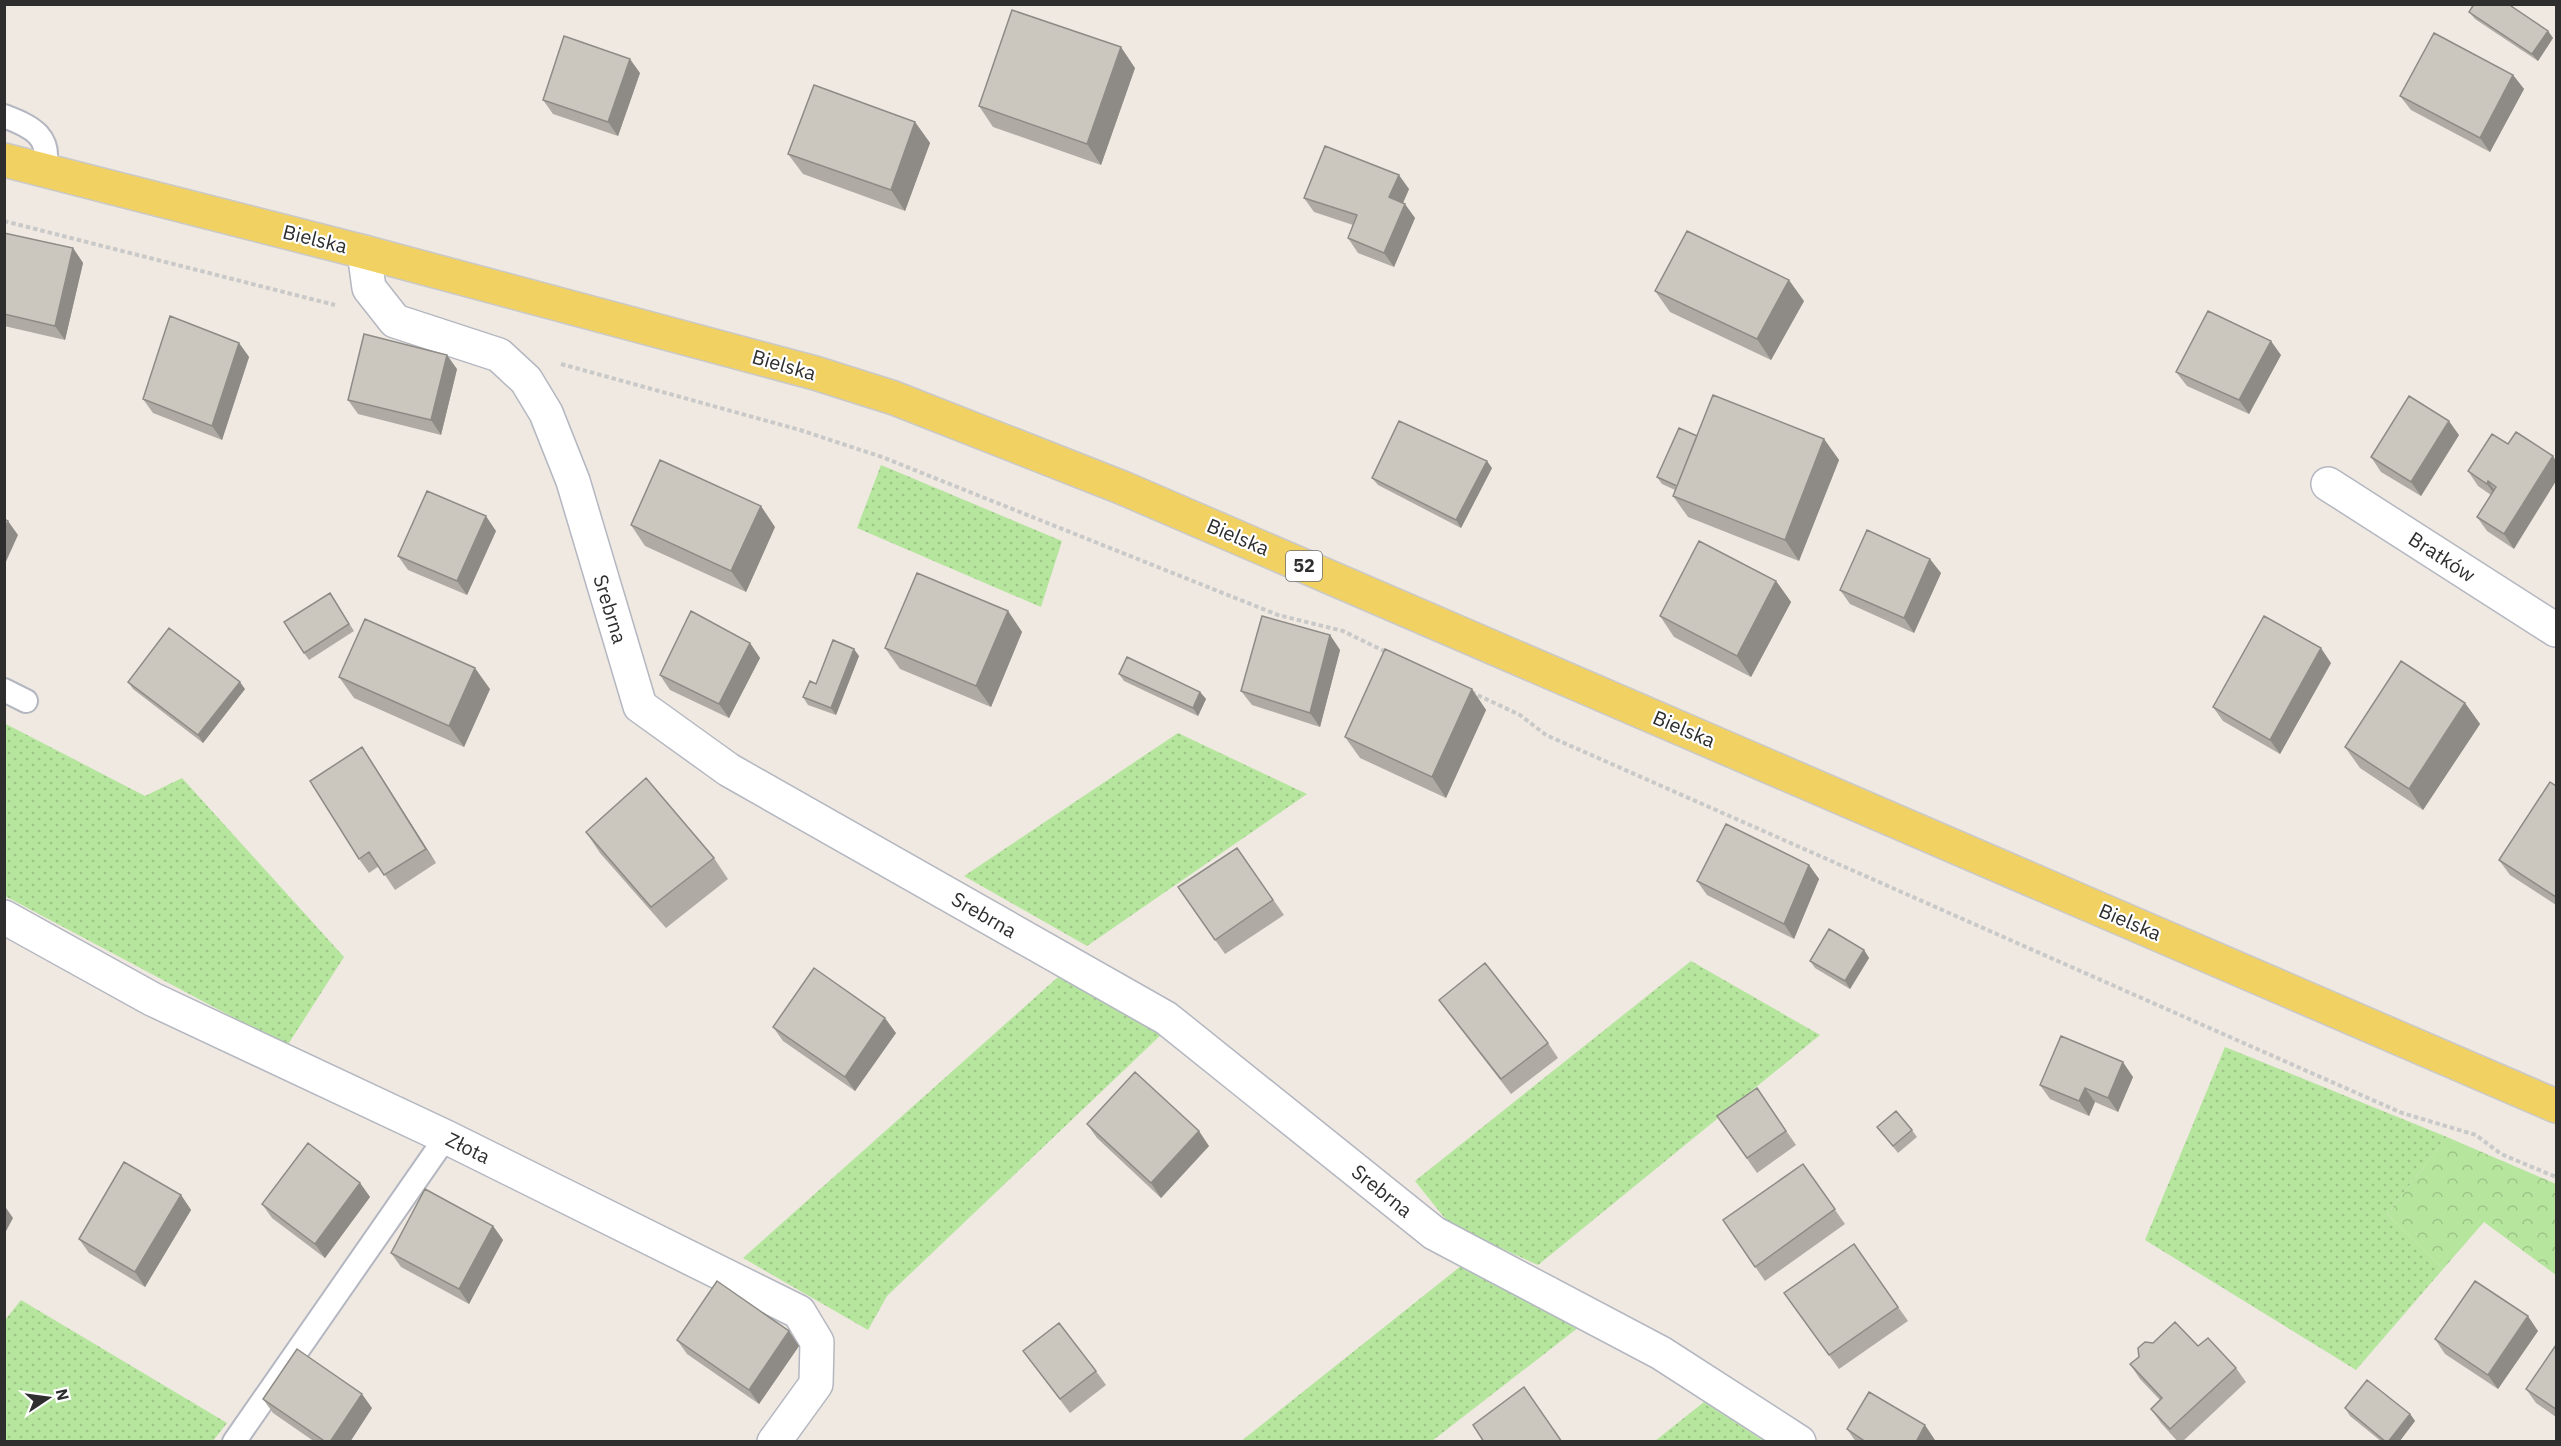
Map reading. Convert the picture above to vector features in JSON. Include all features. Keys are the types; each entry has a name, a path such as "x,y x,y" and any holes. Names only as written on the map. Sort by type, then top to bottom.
{"main road":[{"name":"Bielska","path":"4,160 364,252 815,373 894,398 1018,445 2556,1106"}],"street":[{"name":"Srebrna","path":"364,252 369,288 395,321 499,355 526,380 546,413 573,482 640,706 729,770 1166,1018 1434,1233 1661,1353 1799,1442"},
{"name":"Bratków","path":"2328,483 2556,630"},
{"name":"Złota","path":"4,917 152,999 446,1137 799,1312 817,1342 816,1384 774,1442"}],"lane":[{"path":"4,116 27,124 42,138 49,154 44,171"},
{"path":"4,690 26,701"},
{"path":"234,1442 446,1137"}],"path":[{"path":"4,221 338,306"},
{"path":"513,369 551,361 800,430 892,461 1278,615 1343,631 1395,656"},
{"path":"1468,690 1520,715 1557,740 2402,1113 2476,1135 2501,1154 2556,1177"}],"green space":[{"path":"881,465 1062,541 1041,607 857,528"},
{"path":"4,723 145,796 182,778 344,957 287,1046 5,896"},
{"path":"1178,733 1307,794 1087,946 964,876"},
{"path":"1691,961 1820,1035 1538,1265 1451,1226 1415,1181"},
{"path":"1058,977 1164,1032 887,1296 868,1330 743,1258"},
{"path":"2225,1047 2447,1137 2387,1214 2443,1269 2356,1370 2145,1240"},
{"path":"2447,1137 2556,1184 2556,1275 2484,1222 2443,1269 2387,1214"},
{"path":"1461,1266 1579,1327 1432,1441 1240,1442"},
{"path":"21,1300 227,1423 213,1441 5,1441 5,1320"},
{"path":"1704,1402 1764,1441 1655,1441"}],"building":[{"path":"2474,4 2508,4 2548,31 2532,54 2469,12"},
{"path":"1012,10 1121,47 1087,144 979,106"},
{"path":"2434,33 2513,75 2480,138 2400,96"},
{"path":"564,36 630,59 608,122 543,100"},
{"path":"814,85 915,122 891,190 788,154"},
{"path":"1325,146 1399,175 1389,197 1405,204 1384,253 1348,238 1357,215 1304,198"},
{"path":"1687,231 1789,280 1757,339 1655,291"},
{"path":"4,233 73,248 55,326 4,314"},
{"path":"2208,311 2271,341 2239,400 2176,372"},
{"path":"170,316 239,343 212,426 143,399"},
{"path":"364,334 447,355 431,420 348,400"},
{"path":"1713,395 1824,439 1785,540 1673,496"},
{"path":"2409,396 2449,421 2411,482 2371,457"},
{"path":"1399,421 1487,461 1456,520 1372,478"},
{"path":"1679,428 1697,436 1677,486 1657,477"},
{"path":"2516,432 2553,456 2504,534 2477,517 2496,487 2488,481 2487,484 2468,471 2492,434 2508,444"},
{"path":"660,460 761,506 731,571 631,525"},
{"path":"427,491 486,516 457,581 398,556"},
{"path":"1867,530 1930,559 1904,618 1840,590"},
{"path":"1699,541 1776,581 1737,656 1660,616"},
{"path":"917,573 1008,611 976,686 885,648"},
{"path":"330,593 349,624 304,653 284,622"},
{"path":"691,611 750,643 719,704 660,675"},
{"path":"1262,616 1330,635 1310,713 1241,691"},
{"path":"2264,616 2321,648 2270,740 2213,707"},
{"path":"365,619 475,668 449,726 339,677"},
{"path":"169,628 240,682 198,735 128,682"},
{"path":"833,640 854,649 831,708 803,697 810,681 816,684"},
{"path":"1385,649 1472,689 1432,777 1345,737"},
{"path":"1127,657 1200,692 1193,708 1119,674"},
{"path":"2401,661 2465,703 2409,789 2345,747"},
{"path":"362,747 426,849 384,875 369,852 359,859 310,781"},
{"path":"646,778 714,858 651,907 586,832"},
{"path":"2550,782 2556,786 2556,897 2499,860"},
{"path":"1726,824 1809,865 1784,924 1697,881"},
{"path":"1237,848 1273,900 1215,940 1178,887"},
{"path":"1829,929 1864,950 1845,981 1810,961"},
{"path":"1485,963 1548,1043 1501,1079 1439,1000"},
{"path":"814,968 885,1018 845,1077 773,1027"},
{"path":"2061,1036 2123,1062 2108,1098 2085,1088 2079,1101 2040,1085"},
{"path":"1135,1072 1199,1131 1151,1183 1087,1124"},
{"path":"1757,1088 1786,1131 1747,1158 1717,1116"},
{"path":"1896,1111 1912,1130 1893,1146 1877,1127"},
{"path":"308,1143 360,1183 315,1244 262,1204"},
{"path":"124,1162 181,1195 135,1272 79,1239"},
{"path":"1803,1164 1835,1209 1755,1267 1723,1220"},
{"path":"425,1189 493,1226 459,1289 391,1253"},
{"path":"1854,1244 1898,1307 1829,1355 1784,1293"},
{"path":"717,1281 789,1331 749,1390 677,1340"},
{"path":"2475,1281 2528,1316 2488,1375 2435,1339"},
{"path":"2175,1322 2198,1346 2208,1338 2236,1368 2170,1429 2151,1409 2162,1398 2130,1364 2139,1357 2138,1348 2145,1342 2153,1343"},
{"path":"1059,1323 1096,1371 1060,1399 1023,1351"},
{"path":"2556,1345 2556,1409 2526,1389"},
{"path":"297,1349 362,1394 330,1442 326,1442 263,1399"},
{"path":"2367,1380 2410,1414 2388,1442 2345,1408"},
{"path":"1524,1387 1562,1442 1484,1442 1473,1425"},
{"path":"1869,1392 1925,1425 1916,1442 1866,1442 1847,1429"}]}
